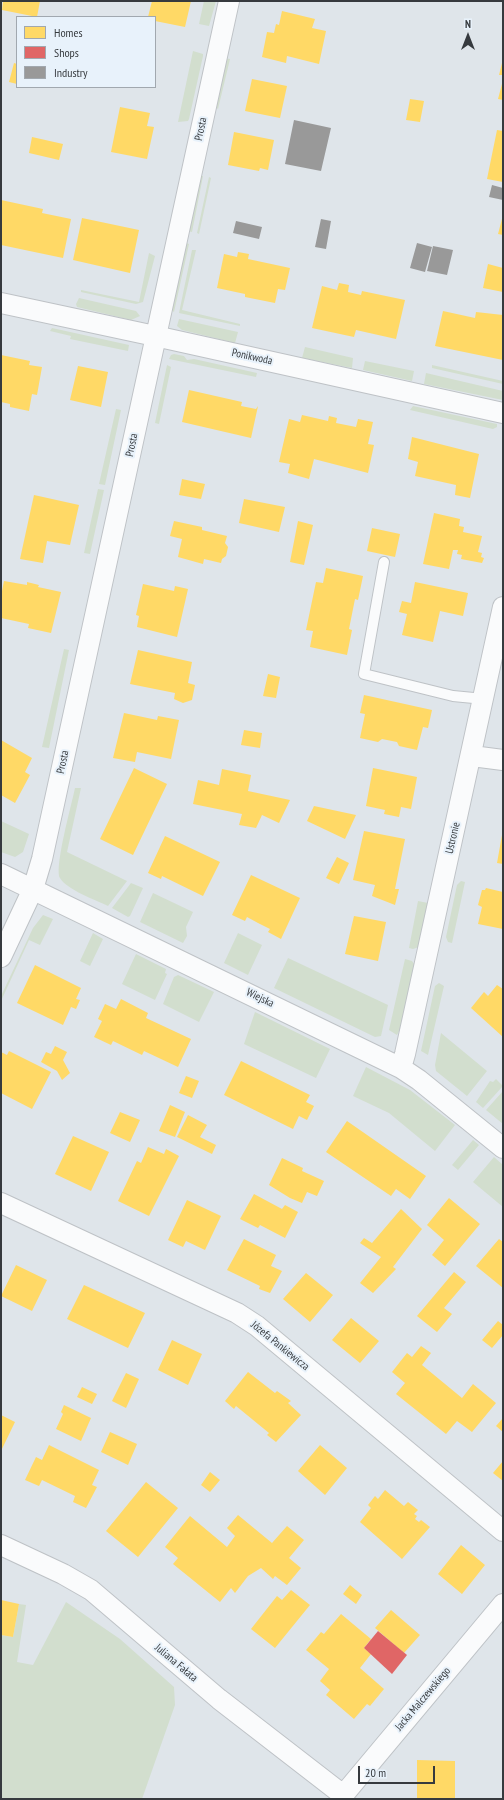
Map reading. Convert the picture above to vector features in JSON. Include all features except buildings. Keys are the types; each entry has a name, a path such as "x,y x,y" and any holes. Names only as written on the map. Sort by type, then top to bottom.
{"street":[{"name":"Prosta","path":"1,957 33,889 42,859 229,1"},
{"name":"Ponikwoda","path":"1,304 155,336 503,413"},
{"name":"Ustronie","path":"401,1068 406,1054 472,756 503,607"},
{"path":"472,756 503,760"},
{"name":"Wiejska","path":"1,874 401,1068 419,1080 503,1148"},
{"name":"Józefa Pankiewicza","path":"1,1203 237,1314 257,1326 503,1531"},
{"name":"Juliana Fałata","path":"1,1545 63,1574 91,1590 219,1699 341,1797"},
{"name":"Jacka Malczewskiego","path":"341,1797 503,1604"}],"lane":[{"path":"384,562 364,674 453,696 484,699"}],"green space":[{"path":"204,1 216,1 209,26 199,24"},
{"path":"193,51 203,54 203,56 189,119 188,121 178,122"},
{"path":"224,58 230,59 218,109 215,106"},
{"path":"199,176 203,176 192,232 187,231"},
{"path":"209,177 211,178 199,234 197,233"},
{"path":"184,242 189,244 174,312 171,310"},
{"path":"192,250 196,250 182,310 240,324 240,326 179,313"},
{"path":"149,253 155,256 143,302 136,304 81,292 81,290 139,302"},
{"path":"79,298 136,311 140,316 131,320 77,307 76,304"},
{"path":"179,319 238,332 235,343 182,330 177,326"},
{"path":"52,328 129,345 128,351 70,339 71,336 50,331"},
{"path":"305,347 353,358 352,368 302,358"},
{"path":"174,354 184,356 187,360 194,359 257,373 256,377 169,359 171,355"},
{"path":"365,361 414,371 412,381 363,370"},
{"path":"167,365 171,367 159,424 155,423"},
{"path":"432,365 503,381 503,384 432,368"},
{"path":"426,373 503,391 503,400 424,384"},
{"path":"413,406 497,424 497,427 493,429 410,410"},
{"path":"116,409 121,410 105,485 99,484"},
{"path":"98,489 104,490 90,554 84,553"},
{"path":"64,649 69,650 49,748 42,747"},
{"path":"75,788 81,788 67,852 127,881 108,906 75,891 60,878 59,862 61,849"},
{"path":"1,821 29,834 23,852 15,857 1,852"},
{"path":"461,881 465,882 452,943 448,942 446,937 457,885"},
{"path":"131,883 143,888 130,916 128,917 112,908"},
{"path":"153,893 193,912 186,927 187,936 183,943 140,922"},
{"path":"418,901 428,903 419,947 413,949 409,948"},
{"path":"43,915 53,919 40,945 29,940 1,1001 1,996 33,928"},
{"path":"93,933 103,939 90,966 80,961"},
{"path":"238,933 262,945 248,975 224,963"},
{"path":"136,954 166,969 165,973 167,974 155,1000 122,984"},
{"path":"288,958 388,1005 381,1036 375,1037 274,988"},
{"path":"405,959 412,961 415,965 402,1025 397,1035 389,1030"},
{"path":"178,975 214,992 199,1022 163,1004 174,977"},
{"path":"439,983 444,986 428,1055 421,1051 435,986"},
{"path":"255,1012 330,1049 316,1078 244,1044"},
{"path":"441,1033 487,1071 467,1096 436,1071 435,1065"},
{"path":"366,1067 410,1090 455,1125 435,1151 389,1113 353,1096"},
{"path":"496,1079 503,1086 483,1108 476,1102 490,1081 493,1082"},
{"path":"503,1091 503,1124 486,1110"},
{"path":"473,1140 479,1145 458,1170 452,1165"},
{"path":"494,1157 503,1165 503,1207 473,1182"},
{"path":"66,1602 120,1639 174,1687 175,1705 142,1799 1,1799 1,1635 13,1637 19,1604 26,1605 17,1662 33,1665"}]}
